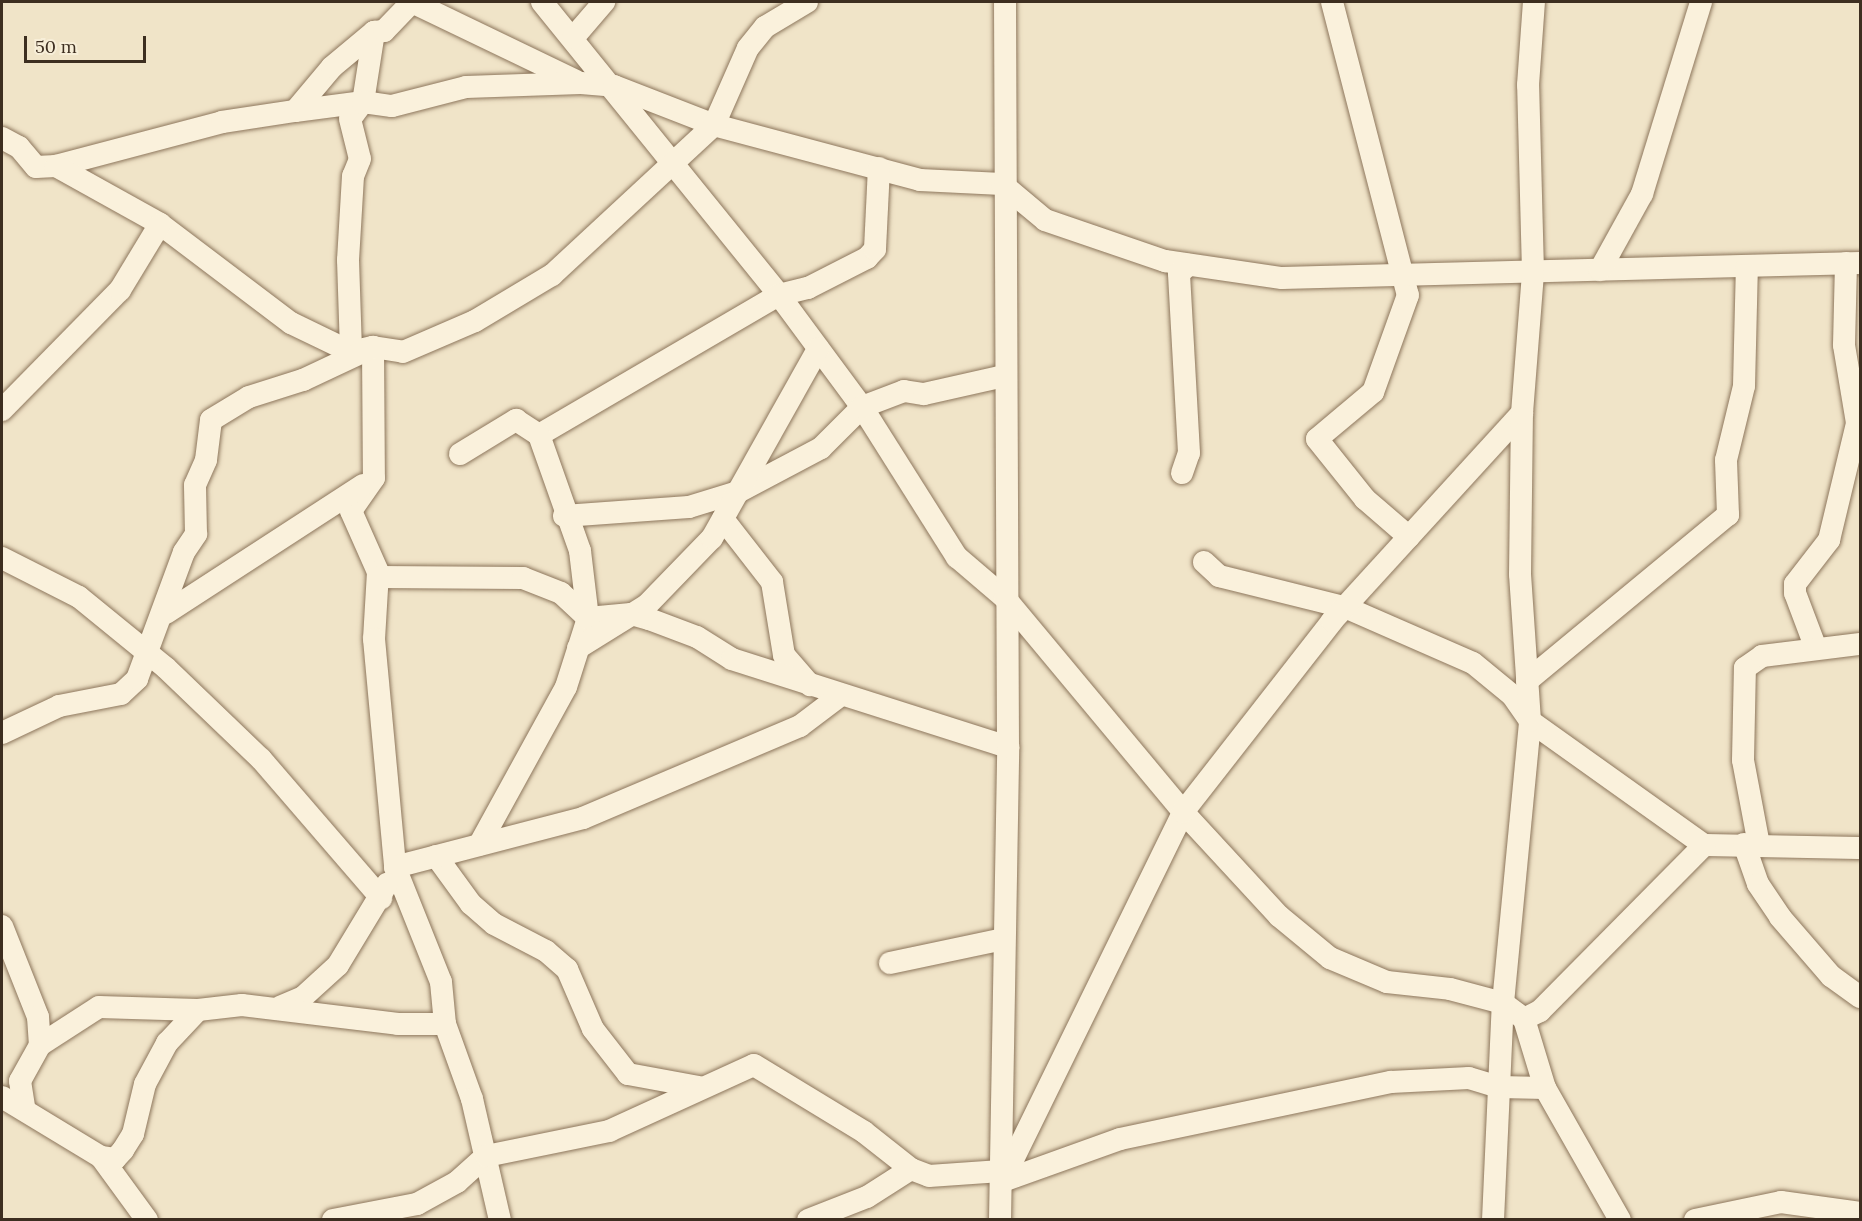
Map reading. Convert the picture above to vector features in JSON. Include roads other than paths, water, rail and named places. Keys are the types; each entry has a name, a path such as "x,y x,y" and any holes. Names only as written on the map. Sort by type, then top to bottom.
{"street":[{"path":"295,111 332,66 374,32 384,31 412,2 581,83"},
{"path":"542,2 614,86 670,160 779,295 862,407 957,557 1005,598 1183,812 1279,916 1330,958 1387,982 1450,989 1503,1003 1524,1019 1545,1088 1620,1220"},
{"path":"573,38 604,2"},
{"path":"56,166 160,224 291,323 362,350 403,352 525,293 577,255 670,160 714,125 748,48 765,27 807,2"},
{"path":"996,1215 1002,1176 1008,747 1002,184 1005,2"},
{"path":"1332,2 1408,295 1402,320 1373,392 1317,439 1365,499 1409,537"},
{"path":"1493,1220 1503,1003 1530,721 1520,574 1522,413 1533,272 1528,85 1534,2"},
{"path":"1600,270 1642,195 1701,2"},
{"path":"374,32 363,102 350,120 360,159 353,176 348,260 362,350 374,478 351,511 378,577 374,639 395,867 441,982 445,1024 486,1156 500,1220"},
{"path":"2,138 19,147 36,167 56,166 222,123 295,111 363,102 392,106 466,87 581,83 614,86 714,125 921,180 1002,184 1045,219 1189,265 1282,278 1853,263 1844,345 1857,423 1829,540 1796,584 1795,593 1815,646"},
{"path":"539,435 779,295 808,288 875,249 879,168"},
{"path":"2,410 120,290 160,224"},
{"path":"1182,473 1189,453 1179,273 1189,265"},
{"path":"1527,681 1728,515 1726,460 1744,386 1747,267"},
{"path":"578,648 631,614 674,581 723,519 818,349"},
{"path":"2,733 59,706 121,694 136,679 144,654 166,613 184,552 196,534 195,485 206,460 212,420 249,396 303,380 362,350"},
{"path":"564,516 689,507 738,492 821,448 862,407 904,391 924,394 1004,376"},
{"path":"1002,1176 1183,812 1347,608 1522,413"},
{"path":"460,454 516,420 539,435 564,516 580,551 588,618 566,687 479,844"},
{"path":"166,613 274,547 374,478"},
{"path":"723,519 771,582 779,602 784,655 811,686"},
{"path":"2,558 79,597 144,654 261,759 381,898"},
{"path":"1204,562 1219,576 1347,608 1473,663 1512,695 1530,721 1704,845 1860,848"},
{"path":"378,577 523,578 561,592 588,618 631,614 811,686 1008,747"},
{"path":"1860,644 1815,646 1762,657 1745,668 1743,760 1751,845 1758,884 1780,917 1831,976 1860,997"},
{"path":"395,867 583,818 800,726 841,695"},
{"path":"1524,1019 1540,1011 1704,845"},
{"path":"436,856 471,904 494,924 546,951 567,969 593,1029 628,1074 699,1087"},
{"path":"280,1007 303,997 338,965 381,898 395,867"},
{"path":"2,926 38,1017 40,1045"},
{"path":"890,963 1004,939"},
{"path":"24,1107 21,1081 40,1045 99,1006 198,1011 280,1007 364,1021 445,1024"},
{"path":"101,1157 115,1159 134,1134 145,1084 167,1043 198,1011"},
{"path":"333,1220 417,1204 457,1182 486,1156 589,1138 699,1087 754,1065 864,1132 911,1168 929,1176 1002,1176 1120,1139 1391,1082 1469,1078 1499,1087 1545,1088"},
{"path":"2,1097 24,1107 101,1157 147,1220"},
{"path":"808,1220 867,1197 911,1168"},
{"path":"1695,1220 1781,1202 1860,1213"}]}
